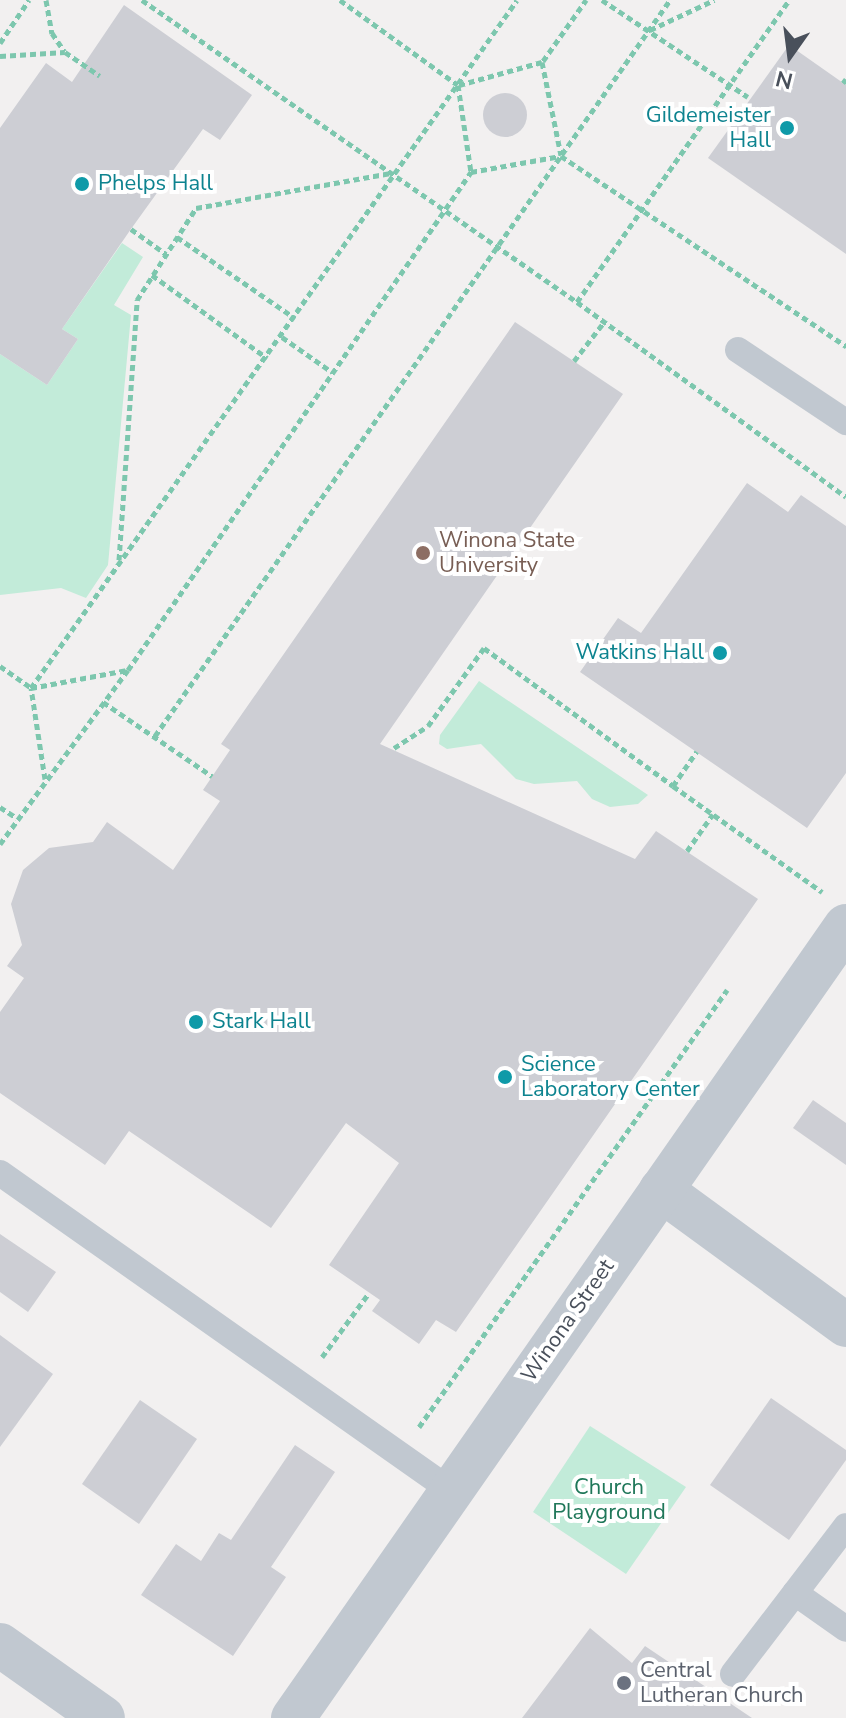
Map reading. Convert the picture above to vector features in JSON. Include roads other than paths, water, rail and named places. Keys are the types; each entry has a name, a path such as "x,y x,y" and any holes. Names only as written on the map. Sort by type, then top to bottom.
{"street":[{"name":"Winona Street","path":"293,1718 661,1190 840,913"},
{"path":"661,1190 846,1325"},
{"path":"0,1645 103,1718"}],"lane":[{"path":"738,350 846,422"},
{"path":"0,1173 450,1490"},
{"path":"733,1674 846,1526"},
{"path":"795,1593 846,1629"}],"place":[{"name":"Gildemeister Hall","path":"787,128"},
{"name":"Phelps Hall","path":"82,184"},
{"name":"Winona State University","path":"423,553"},
{"name":"Watkins Hall","path":"720,653"},
{"name":"Stark Hall","path":"196,1022"},
{"name":"Science Laboratory Center","path":"505,1077"},
{"name":"Central Lutheran Church","path":"624,1683"}],"park label":[{"name":"Church Playground","path":"609,1500"}]}
